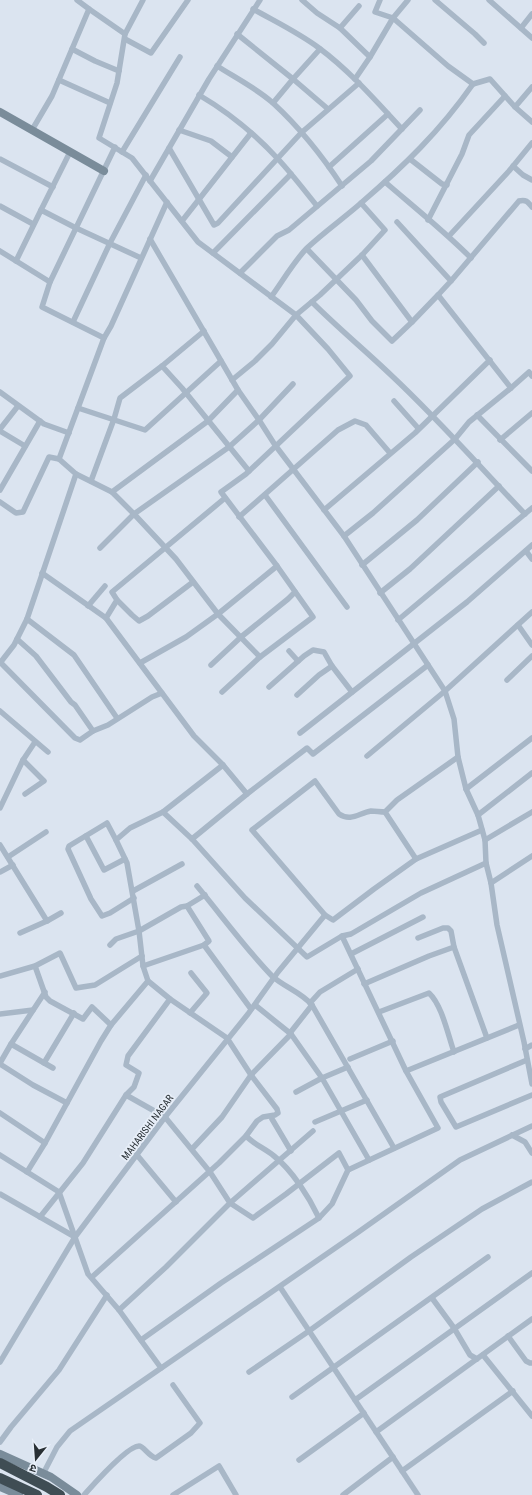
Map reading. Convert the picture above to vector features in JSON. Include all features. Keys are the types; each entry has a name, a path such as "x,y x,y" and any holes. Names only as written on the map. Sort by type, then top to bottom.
{"highway":[{"path":"0,1463 60,1495"},
{"path":"0,1478 37,1495"}],"street":[{"path":"77,0 125,36 151,53 188,0"},
{"path":"143,0 125,36 119,71 99,138 132,158 198,242 296,315 328,349 350,376 249,471 221,492 277,566 313,617 260,657 222,692"},
{"path":"150,181 217,66 260,0"},
{"path":"302,0 317,13 340,28 370,57"},
{"path":"380,0 375,12 393,18 448,66 473,84"},
{"path":"169,148 214,225 218,223 301,133 357,81 393,18 408,0"},
{"path":"435,0 484,43"},
{"path":"489,0 532,38"},
{"path":"495,5 499,0"},
{"path":"340,28 359,6"},
{"path":"32,130 52,96 89,9"},
{"path":"253,9 295,32 320,48 357,81 402,129"},
{"path":"521,28 532,14"},
{"path":"237,34 293,78 328,109"},
{"path":"273,103 320,48"},
{"path":"72,49 119,71"},
{"path":"122,152 180,56"},
{"path":"217,66 252,87 273,103 329,166 342,186"},
{"path":"59,80 110,103"},
{"path":"271,296 307,249 410,159 443,124 473,84 490,80 515,107 532,122"},
{"path":"515,107 532,87"},
{"path":"200,95 218,106 251,133 278,158 317,206"},
{"path":"428,220 462,154 469,135 505,96"},
{"path":"240,273 277,236 289,230 371,160 420,110"},
{"path":"0,112 104,171"},
{"path":"329,166 388,114"},
{"path":"179,130 211,141 232,157"},
{"path":"182,221 251,133"},
{"path":"449,236 532,143"},
{"path":"104,338 42,307 50,282 115,147"},
{"path":"16,261 70,152"},
{"path":"0,159 53,187"},
{"path":"410,159 442,184 447,185"},
{"path":"513,166 523,175 532,180"},
{"path":"213,253 291,174"},
{"path":"73,322 110,243 146,175"},
{"path":"385,182 428,220 449,236 471,258"},
{"path":"307,249 356,300 372,321 392,341 451,282 519,201 524,200 532,207"},
{"path":"59,459 104,338 111,326 167,202"},
{"path":"232,380 272,344 296,315 336,280 385,230 361,203"},
{"path":"0,206 34,224"},
{"path":"41,210 141,258"},
{"path":"397,222 451,282"},
{"path":"150,239 238,390 275,445 344,536 445,691 454,719 458,757 466,789 478,815 482,830 497,925 532,1084"},
{"path":"0,251 50,282"},
{"path":"362,255 412,322"},
{"path":"438,295 511,388"},
{"path":"312,302 433,416 478,462 525,514"},
{"path":"90,482 114,419 120,398 204,331"},
{"path":"324,510 415,433 418,428 433,416 490,360"},
{"path":"78,408 145,430 221,361"},
{"path":"162,366 186,393 249,471"},
{"path":"344,536 373,513 455,438 477,415 529,372 532,376"},
{"path":"100,548 134,514 229,447 259,420 293,384"},
{"path":"112,492 208,421 238,390"},
{"path":"0,392 44,424 69,433"},
{"path":"394,400 418,428"},
{"path":"18,406 0,430 25,446"},
{"path":"500,440 532,413"},
{"path":"477,415 532,471"},
{"path":"0,490 40,421"},
{"path":"239,517 338,430 355,422 366,425 390,453"},
{"path":"0,502 16,513 23,512 49,457 59,459 76,474 112,492 165,548 218,614 260,657"},
{"path":"362,565 417,520 478,462"},
{"path":"76,474 27,619 14,645 0,663 76,738 80,740 93,731 108,725 152,697 162,693"},
{"path":"380,592 410,570 499,486"},
{"path":"265,495 347,607"},
{"path":"193,582 139,621 117,600 112,592 225,498"},
{"path":"398,620 532,508"},
{"path":"300,733 467,602 532,545"},
{"path":"526,550 532,559"},
{"path":"140,663 186,637 218,614 277,566"},
{"path":"42,573 106,618 194,736 223,765 247,794"},
{"path":"88,606 105,586"},
{"path":"210,664 295,592"},
{"path":"106,618 117,600"},
{"path":"367,756 445,691 532,612"},
{"path":"27,619 74,655 117,718"},
{"path":"518,625 532,644"},
{"path":"17,639 36,656 71,702 75,705 93,731"},
{"path":"269,687 298,661 313,650 324,652 332,666 352,692"},
{"path":"289,651 298,661"},
{"path":"507,680 532,656"},
{"path":"192,839 307,748 313,754 428,665"},
{"path":"297,695 319,675 332,666"},
{"path":"0,711 48,752"},
{"path":"466,789 532,738"},
{"path":"0,808 23,760 35,742"},
{"path":"458,757 397,800 385,812 371,811 352,817 344,817 339,814 315,781 252,830 325,915 333,920 416,859 482,830"},
{"path":"23,760 44,781 25,794"},
{"path":"116,840 130,828 163,812 223,765"},
{"path":"478,815 532,773"},
{"path":"163,812 192,839 245,898 306,958 342,936 351,934 421,893 486,863"},
{"path":"385,812 416,859"},
{"path":"484,840 532,812"},
{"path":"92,1277 210,1172 246,1136 257,1121 264,1117 278,1113 277,1109 251,1075 227,1038 170,999 148,981 143,966 139,931 133,891 127,863 107,823 69,846 68,849 88,893 102,916 110,913 134,898"},
{"path":"8,857 46,832"},
{"path":"86,836 104,870 125,859"},
{"path":"0,845 47,921"},
{"path":"491,883 532,856"},
{"path":"133,891 182,864"},
{"path":"0,872 13,865"},
{"path":"197,886 256,958 274,977 311,1004 394,1148"},
{"path":"110,945 116,939 139,931 181,907 187,906 205,896"},
{"path":"143,966 204,945 209,941 187,906"},
{"path":"20,933 47,921 61,912"},
{"name":"MAHARISHI NAGAR","path":"0,1362 75,1237 165,1117 253,1007 274,977 325,915"},
{"path":"351,954 424,916"},
{"path":"418,938 442,928 448,928 451,931 454,947 487,1038"},
{"path":"141,1340 221,1283 319,1218 332,1204 348,1170 438,1128 406,1071 342,936"},
{"path":"204,945 253,1007 291,1033 322,1078 369,1160"},
{"path":"364,984 454,947"},
{"path":"0,976 35,966 60,953 76,988 95,985 142,956"},
{"path":"35,966 46,997 50,1001 83,1019 92,1007 111,1025"},
{"path":"192,1149 222,1117 251,1075 291,1033 320,992 358,970"},
{"path":"190,1013 208,993 191,973"},
{"path":"27,1172 46,1143 111,1025 148,981"},
{"path":"45,992 0,1063 33,1085 67,1103"},
{"path":"379,1012 429,993 433,997 440,1012 454,1052"},
{"path":"40,1217 83,1163 126,1095 134,1087 139,1073 126,1065 128,1056 170,999"},
{"path":"0,1014 33,1010"},
{"path":"44,1063 74,1013"},
{"path":"406,1071 519,1025"},
{"path":"350,1059 393,1042"},
{"path":"11,1044 53,1068"},
{"path":"525,1050 532,1045"},
{"path":"527,1060 440,1097 441,1102 456,1127 532,1095"},
{"path":"296,1092 322,1078 348,1067"},
{"path":"126,1095 165,1117 210,1172 230,1203 253,1218 339,1153 348,1170"},
{"path":"315,1122 367,1100"},
{"path":"0,1113 46,1143"},
{"path":"272,1119 291,1151"},
{"path":"43,1474 58,1447 70,1431 280,1287 460,1160 532,1126"},
{"path":"119,1310 166,1267 230,1203 313,1132"},
{"path":"512,1135 526,1142 532,1153"},
{"path":"246,1136 279,1161 299,1184 313,1205 319,1218"},
{"path":"0,1155 59,1192 88,1274 119,1310 161,1368"},
{"path":"137,1155 176,1202"},
{"path":"249,1372 482,1209 532,1182"},
{"path":"0,1194 75,1237"},
{"path":"292,1397 488,1257"},
{"path":"355,1400 532,1273"},
{"path":"280,1287 418,1495"},
{"path":"0,1442 10,1427 59,1370 107,1295"},
{"path":"432,1298 454,1328 470,1355 477,1359"},
{"path":"376,1432 532,1319"},
{"path":"508,1336 526,1361 530,1364 532,1363"},
{"path":"483,1355 530,1409 532,1416"},
{"path":"84,1495 116,1460 133,1447 142,1447 150,1457 156,1458 196,1428 200,1423 173,1385"},
{"path":"402,1471 513,1391"},
{"path":"299,1460 364,1413"},
{"path":"0,1454 43,1474 77,1495"},
{"path":"343,1495 393,1457"},
{"path":"173,1495 219,1466 236,1495"},
{"path":"0,1486 19,1495"}]}
